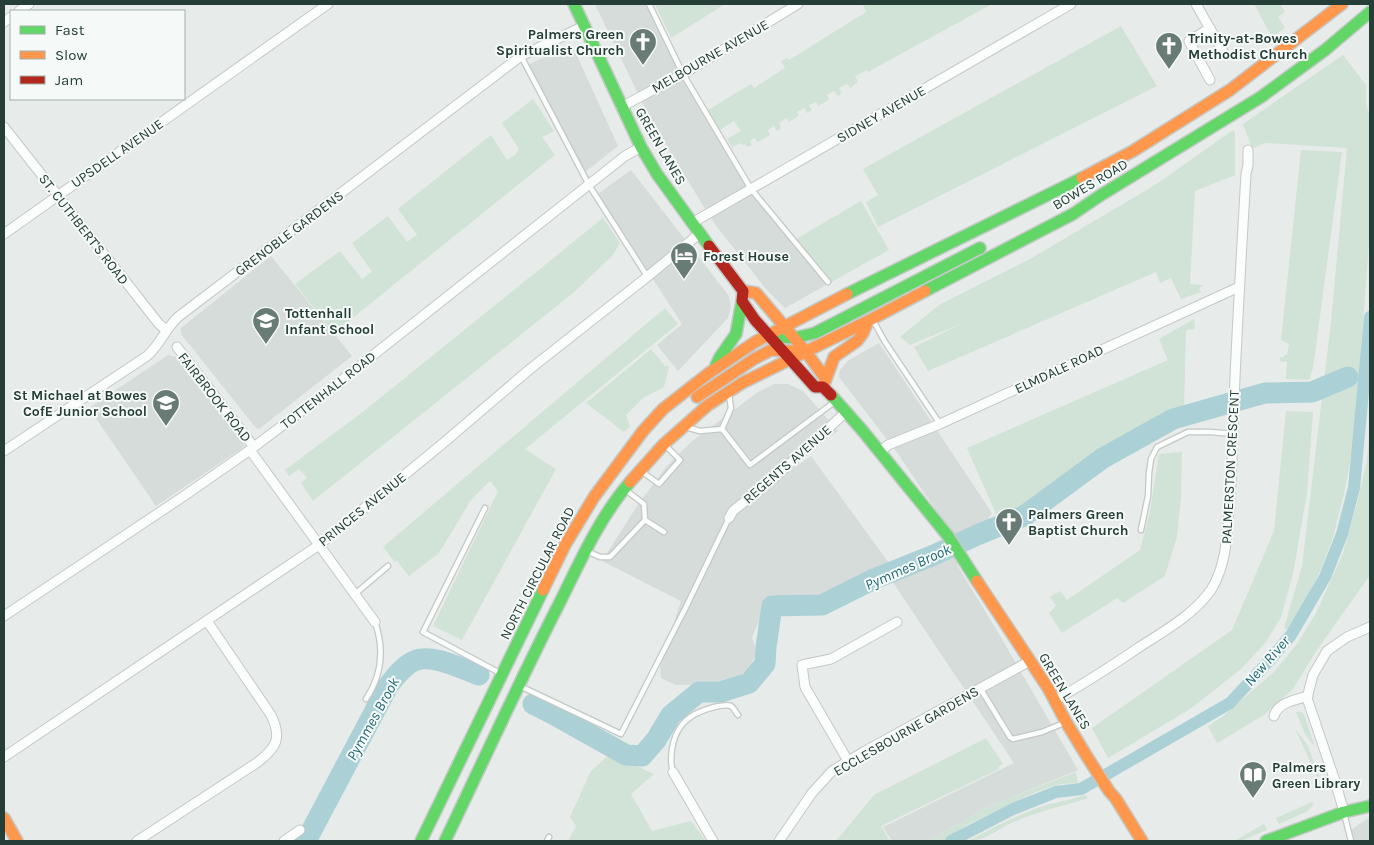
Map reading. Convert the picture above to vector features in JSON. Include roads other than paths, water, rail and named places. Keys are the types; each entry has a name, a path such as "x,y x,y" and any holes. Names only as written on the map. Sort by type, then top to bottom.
{"main road":[{"name":"GREEN LANES","path":"574,4 621,107 657,174 743,296 756,320 814,387 824,383"},
{"name":"BOWES ROAD","path":"784,327 814,310 1133,151 1230,90 1342,4"},
{"name":"BOWES ROAD","path":"806,352 1073,214 1262,97 1367,18"},
{"path":"1068,204 1085,196 1101,195"},
{"path":"769,336 794,338 815,334 993,242"},
{"name":"GREEN LANES","path":"743,296 756,293 806,352 836,400 948,536 1055,700 1098,775 1108,791 1116,799 1142,841"},
{"path":"714,370 718,360 736,334 743,296"},
{"path":"824,383 834,358 858,341 870,320"},
{"name":"NORTH CIRCULAR ROAD","path":"421,841 565,545 605,482 643,431 663,409 747,347 784,327"},
{"path":"628,452 654,434 676,412 754,359 771,350 806,352"},
{"path":"445,841 518,686 586,550 599,525 624,489 640,469 683,426 728,392 746,381 806,352"},
{"path":"1266,841 1344,812 1370,806"},
{"path":"4,818 17,841"}],"street":[{"name":"UPSDELL AVENUE","path":"4,234 328,4"},
{"name":"MELBOURNE AVENUE","path":"621,107 682,74 798,4"},
{"name":"SIDNEY AVENUE","path":"692,223 1071,4"},
{"path":"1196,4 1225,55"},
{"name":"GRENOBLE GARDENS","path":"4,451 147,356 154,350 166,330 178,317 521,56 584,26"},
{"path":"1210,28 1189,41 1210,80"},
{"name":"ST. CUTHBERT'S ROAD","path":"4,128 159,324 166,330"},
{"name":"TOTTENHALL ROAD","path":"4,616 252,449 588,185 641,147"},
{"name":"PALMERSTON CRESCENT","path":"1055,700 1184,619 1211,590 1220,571 1226,546 1232,476 1239,287 1248,150"},
{"name":"PRINCES AVENUE","path":"4,757 319,545 530,369 699,234"},
{"name":"ELMDALE ROAD","path":"880,452 888,445 940,424 1239,287"},
{"name":"FAIRBROOK ROAD","path":"176,347 252,449 375,622"},
{"name":"REGENTS AVENUE","path":"728,518 733,511 775,477 846,412"},
{"path":"137,841 258,762 275,746 278,737 272,715 207,621"},
{"path":"848,761 805,687 802,665 831,660 897,622"},
{"path":"1344,812 1308,696 1313,675 1327,651 1348,637 1370,628"},
{"name":"ECCLESBOURNE GARDENS","path":"779,841 812,793 832,771 1030,661"},
{"path":"1274,716 1278,708 1288,701 1308,696"},
{"path":"673,772 713,841"},
{"path":"284,841 300,830"}],"lane":[{"path":"649,4 682,74 751,189 828,282"},
{"path":"521,56 588,185 647,277"},
{"path":"870,320 940,424"},
{"path":"722,429 731,408 728,392"},
{"path":"722,429 750,464 836,400"},
{"path":"683,426 700,431 722,429"},
{"path":"1141,530 1148,496 1151,459 1157,447 1188,432 1233,434"},
{"path":"640,469 659,484 680,460 664,444"},
{"path":"586,550 600,557 610,557 645,520 644,504 624,489"},
{"path":"485,508 423,632 502,674"},
{"path":"518,686 621,734 685,609 728,518"},
{"path":"645,520 664,532"},
{"path":"355,594 388,566"},
{"path":"366,699 376,681 380,666 381,650 375,622"},
{"path":"980,688 1013,739 1042,732 1066,722"},
{"path":"673,772 671,766 673,747 684,722 702,710 725,705 732,707 738,715"},
{"path":"1344,812 1351,841"}],"waterway":[{"name":"New River","path":"951,841 1013,809 1056,792 1081,789 1230,703 1291,635 1325,577 1342,534 1354,488 1370,317"},
{"name":"Pymmes Brook","path":"533,704 626,755 642,756 656,740 671,715 699,692 721,692 749,683 765,664 772,606 822,605 874,579 1024,516 1103,458 1173,419 1265,393 1312,392 1348,377"},
{"name":"Pymmes Brook","path":"306,841 388,686 396,675 410,663 421,659 438,660 479,675"}],"place":[{"name":"Palmers Green Spiritualist Church","path":"643,66"},
{"name":"Trinity-at-Bowes Methodist Church","path":"1169,70"},
{"name":"Forest House","path":"684,280"},
{"name":"Tottenhall Infant School","path":"266,345"},
{"name":"St Michael at Bowes CofE Junior School","path":"166,427"},
{"name":"Palmers Green Baptist Church","path":"1009,546"},
{"name":"Palmers Green Library","path":"1253,799"}]}
